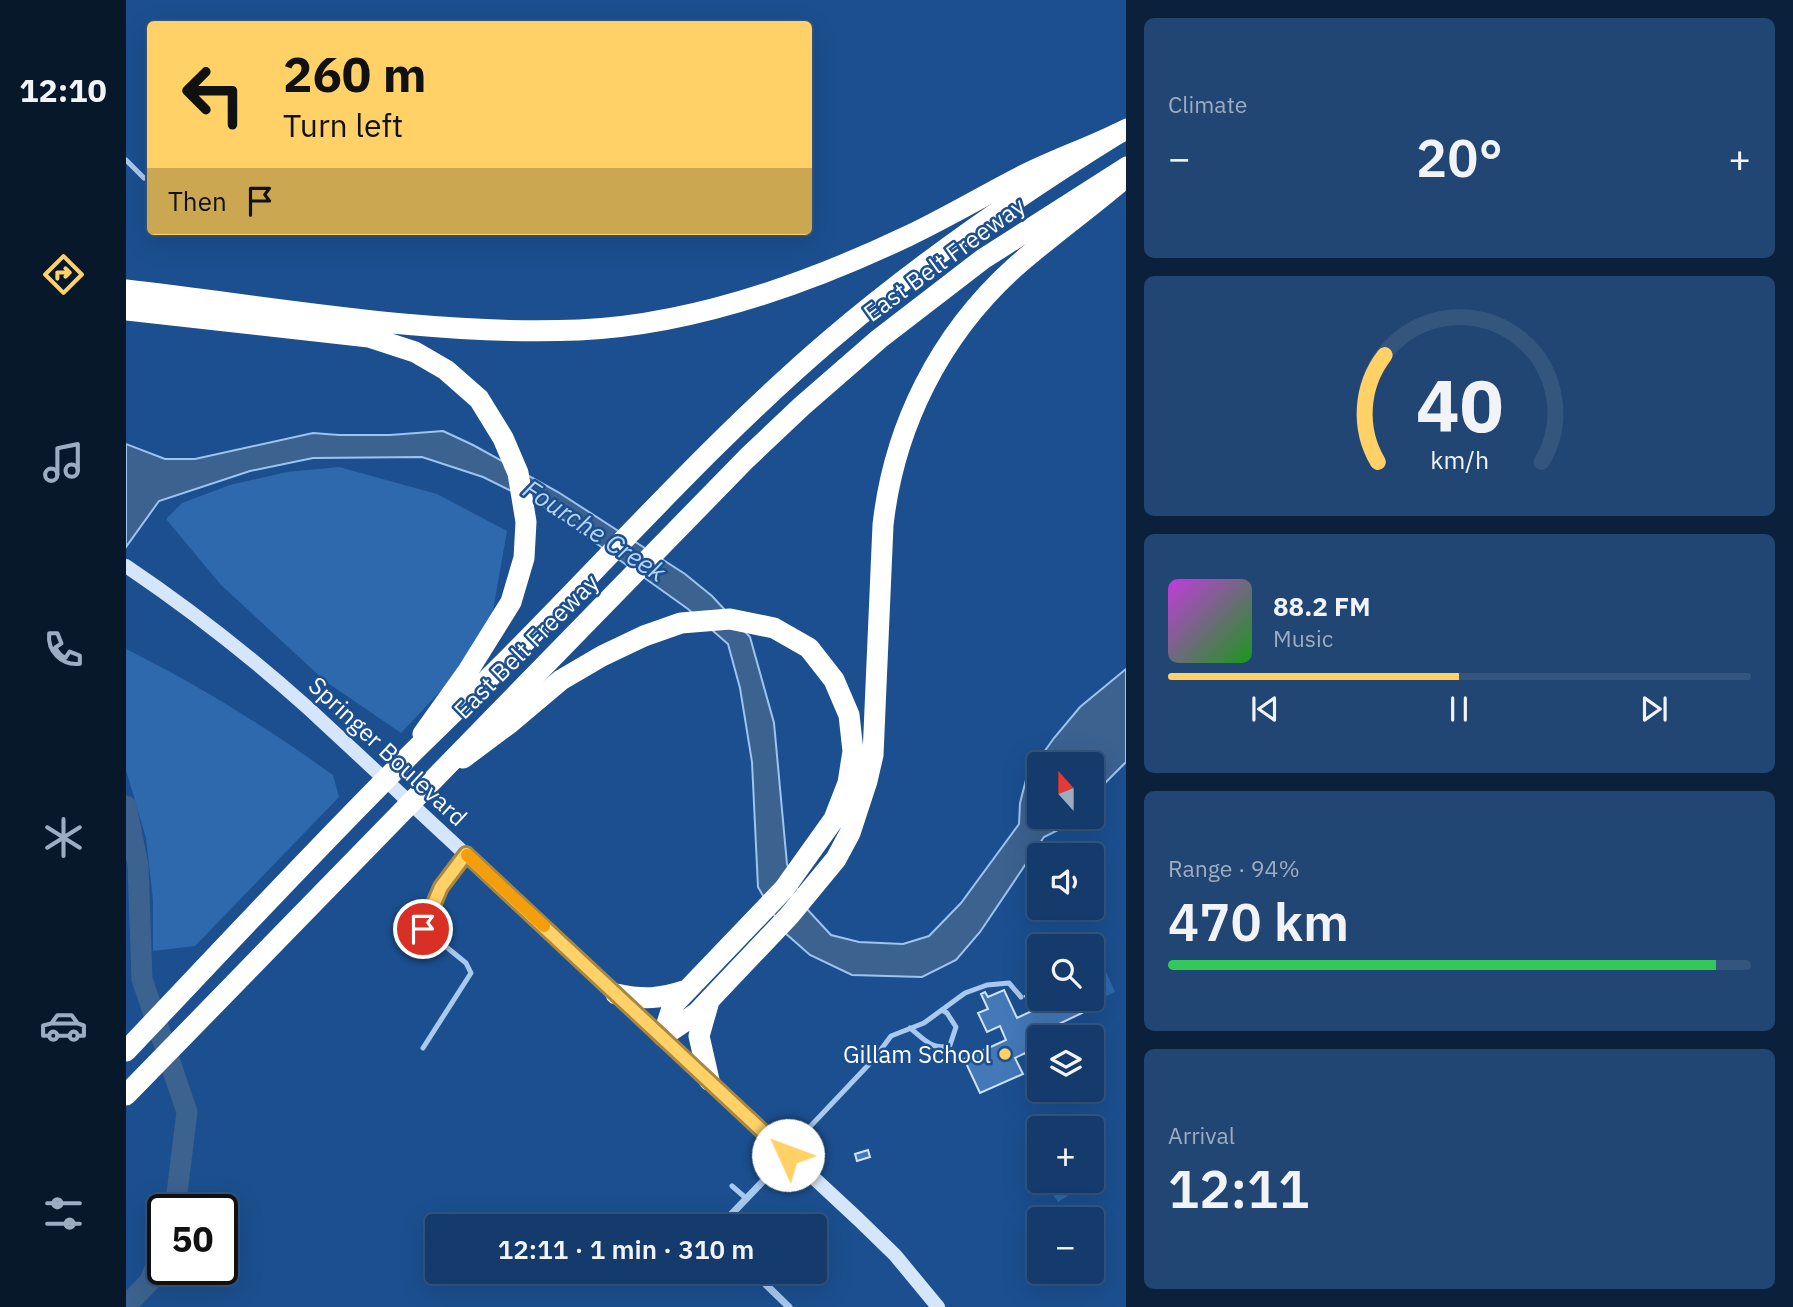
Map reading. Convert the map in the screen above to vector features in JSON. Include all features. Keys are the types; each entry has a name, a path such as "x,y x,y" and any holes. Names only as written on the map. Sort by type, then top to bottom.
{"highway":[{"path":"126,290 421,326 581,330 659,320 738,302 848,263 920,230 1022,176 1122,131"},
{"name":"East Belt Freeway","path":"126,1051 404,761 501,667 726,436 830,340 1011,202 1122,131"},
{"name":"East Belt Freeway","path":"126,1095 738,467 831,380 879,339 983,259 1126,167"},
{"path":"663,1036 697,1013 808,895 836,859 856,818 867,780 875,729 886,494 901,438 924,384 955,333 1013,268 1126,176"},
{"path":"126,310 369,337 415,352 446,370 479,399 503,438 517,473 526,522 524,558 511,602 468,671 404,761"},
{"path":"427,785 510,723 561,680 644,636 681,623 730,619 774,628 809,648 834,680 849,715 853,751 848,783 834,819 810,856 785,889 673,1004 663,1036"},
{"path":"616,994 639,999 664,997 687,990"},
{"path":"709,1000 699,1036 700,1051 709,1080"}],"main road":[{"name":"Springer Boulevard","path":"126,566 172,597 267,671 663,1036 895,1255 937,1307"}],"street":[{"path":"732,1214 787,1153"},
{"path":"765,1284 789,1307"}],"lane":[{"path":"126,160 144,178"},
{"path":"424,1048 471,973 466,963 423,929 441,887 466,854"},
{"path":"787,1153 874,1059 891,1036 924,1023 965,993 987,985 1009,983 1021,997"},
{"path":"910,1028 932,1046 941,1049 950,1045 956,1027 942,1010"},
{"path":"732,1185 747,1199"}],"shaded area":[{"path":"339,467 437,494 507,531 491,622 449,682 401,733 325,681 221,585 166,519 182,503 230,485 287,472"},
{"path":"126,649 206,692 333,775 339,797 195,946 153,951 153,900 146,838 126,770"},
{"path":"1104,967 1115,992 1104,997"},
{"path":"1052,1193 1072,1193 1058,1202"}],"water":[{"path":"443,431 558,492 685,574 712,596 750,637 774,723 787,864 805,907 831,935 859,942 903,944 929,936 961,903 1019,824 1020,803 1027,776 1027,830 1058,830 1044,837 1040,843 1027,843 1027,862 980,932 956,960 922,977 852,975 810,955 784,932 758,887 752,762 740,688 728,644 688,609 548,509 483,477 422,457 313,458 250,471 159,501 126,547 126,444 165,459 195,459 313,433 390,435"},
{"path":"1126,669 1126,762 1104,784 1104,752 1044,752 1080,707"}],"building":[{"path":"1004,990 1017,1018 1032,1011 1082,1013 1057,1025 1027,1025 1027,1057 1025,1053 1015,1058 1023,1074 980,1093 964,1059 1006,1040 1000,1026 987,1032 978,1013 988,1009 981,994 985,992 988,997"},
{"path":"868,1150 870,1157 857,1161 855,1154"}],"waterway":[{"name":"Fourche Creek","path":"126,806 138,865 142,979 187,1112 177,1194"},
{"name":"Fourche Creek","path":"126,1306 147,1284"}],"slow traffic":[{"path":"467,855 544,926"}],"place":[{"name":"Gillam School","path":"1005,1054"}],"route":[{"path":"423,929 441,887 466,854 788,1155"}]}
